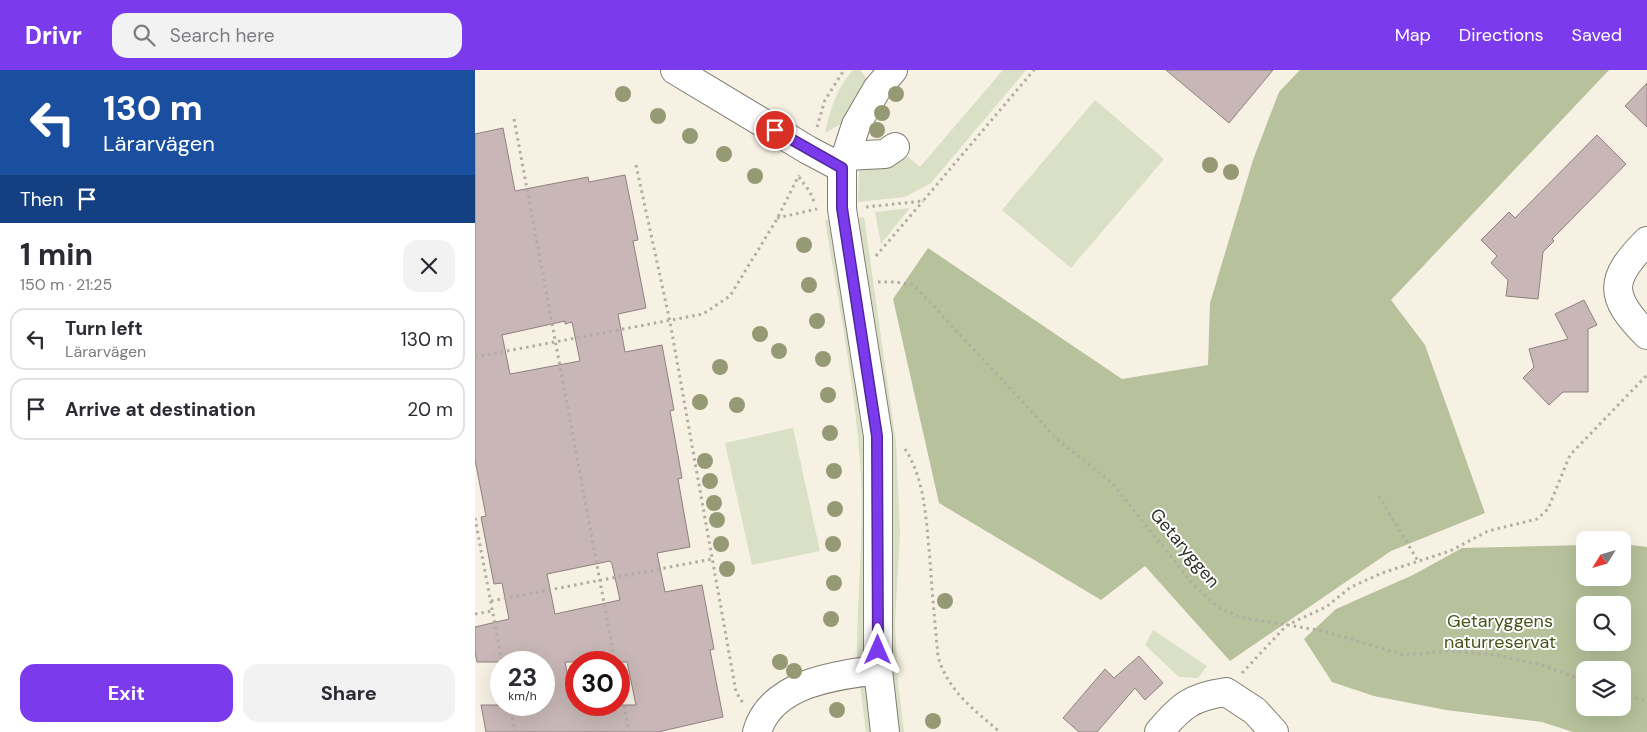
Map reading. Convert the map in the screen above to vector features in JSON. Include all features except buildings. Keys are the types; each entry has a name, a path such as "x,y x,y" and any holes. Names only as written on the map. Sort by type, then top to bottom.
{"street":[{"path":"675,70 808,150 844,162 885,154 895,147"},
{"path":"885,732 878,670 877,436 842,208 844,162 856,125 877,89 893,70"},
{"path":"1647,242 1626,262 1618,278 1620,301 1634,322 1647,335"},
{"path":"757,732 773,706 809,683 831,677 878,670"},
{"path":"1159,732 1176,712 1202,695 1226,692 1255,711 1274,732"}],"path":[{"path":"816,131 825,100 845,70"},
{"path":"874,258 1034,70"},
{"path":"514,119 613,651"},
{"path":"636,165 670,322 736,692"},
{"path":"475,357 670,322 703,314 730,296 777,219 799,177 801,167"},
{"path":"799,177 810,192 818,219"},
{"path":"866,207 923,201"},
{"path":"777,219 790,214 822,209"},
{"name":"Getaryggen","path":"877,282 896,282 914,285 1056,438 1113,484 1190,581 1219,608 1240,617 1323,631 1404,656 1450,652 1496,655 1545,666 1576,677"},
{"path":"1226,692 1268,643 1287,625 1326,607 1351,588 1382,573 1450,551 1488,531 1537,519 1548,509 1570,455 1647,375"},
{"path":"902,445 911,458 920,485 925,513 938,656 943,674 968,705 1000,732"},
{"path":"1379,496 1418,562"},
{"path":"475,518 500,651"},
{"path":"491,601 712,560"},
{"path":"475,614 492,611"},
{"path":"1631,696 1647,701"},
{"path":"512,716 515,732"},
{"path":"626,716 629,732"}],"green space":[{"path":"853,70 860,70 867,79 841,124 825,133 835,99 842,84"},
{"path":"1003,70 1026,70 931,183 905,197 858,202 859,170 902,152 920,167"},
{"path":"1300,70 1609,70 1391,300 1425,345 1485,513 1391,551 1230,661 1145,566 1101,600 939,503 893,299 928,248 1122,379 1208,365 1210,303 1253,160 1279,92"},
{"path":"1095,100 1164,159 1071,268 1002,210"},
{"path":"910,208 881,244 875,212"},
{"path":"864,217 896,443 900,534 895,623 898,684 904,732 896,732 892,704 867,288 858,225 859,218"},
{"path":"831,219 864,428 865,658 857,658 862,510 860,461 850,370 825,220"},
{"path":"793,428 820,551 752,565 725,443"},
{"name":"Getaryggens naturreservat","path":"1576,545 1576,586 1631,586 1631,545 1647,547 1647,732 1573,732 1542,722 1446,710 1374,696 1332,682 1304,639 1336,609 1413,575 1462,548"},
{"path":"1153,630 1207,666 1198,678 1179,677 1145,645"},
{"path":"863,684 867,687 872,732 866,732 860,685"}],"route":[{"path":"775,130 842,168 842,208 877,436 878,650"}]}
